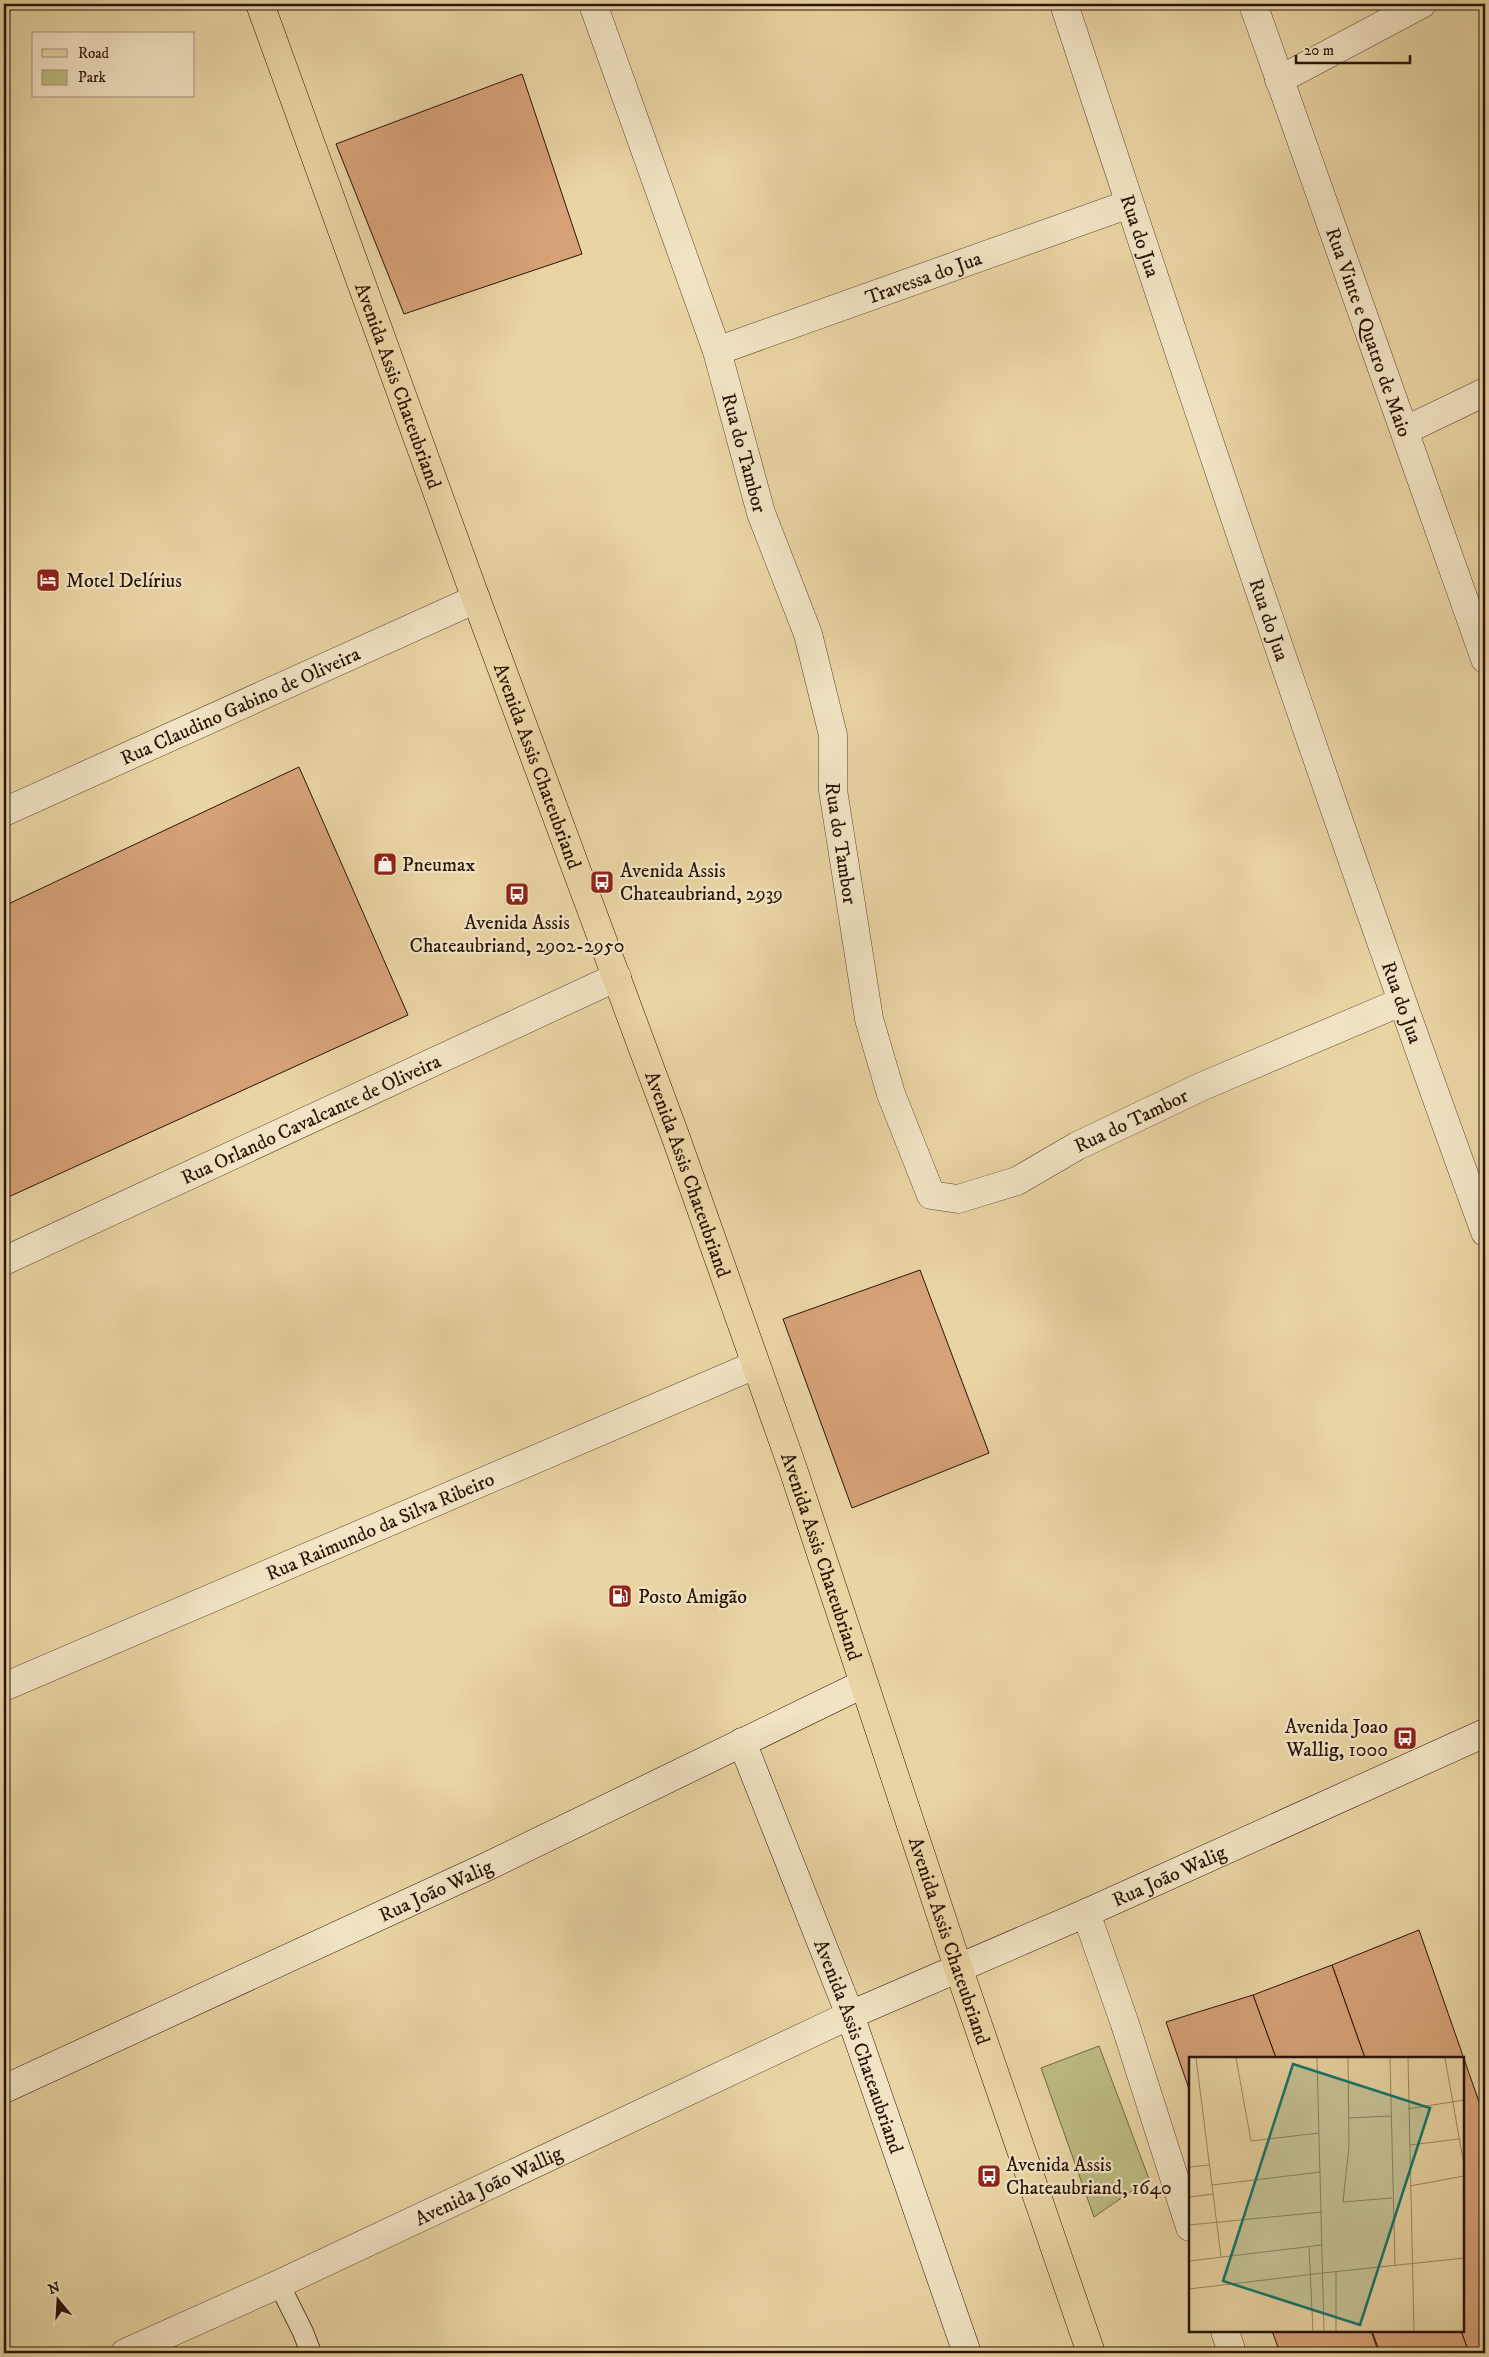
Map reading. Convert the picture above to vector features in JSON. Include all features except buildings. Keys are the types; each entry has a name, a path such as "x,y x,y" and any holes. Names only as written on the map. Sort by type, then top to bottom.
{"main road":[{"name":"Avenida Assis Chateubriand","path":"260,4 476,598 618,977 676,1138 793,1469 958,1967 1091,2353"}],"street":[{"name":"Rua do Tambor","path":"593,4 717,351 761,513 808,634 833,735 834,790 869,1019 890,1094 931,1195 958,1200 1018,1181 1077,1146 1203,1086 1401,1002"},
{"name":"Rua do Jua","path":"1064,4 1129,204 1401,1002 1485,1232"},
{"name":"Rua Vinte e Quatro de Maio","path":"1253,4 1406,430 1485,659"},
{"path":"1279,80 1422,4"},
{"name":"Travessa do Jua","path":"717,351 1129,204"},
{"path":"1406,430 1485,392"},
{"name":"Rua Claudino Gabino de Oliveira","path":"4,812 476,598"},
{"name":"Rua Orlando Cavalcante de Oliveira","path":"4,1261 618,977"},
{"name":"Rua Raimundo da Silva Ribeiro","path":"4,1687 755,1365"},
{"name":"Rua João Walig","path":"4,2089 486,1867 863,1684"},
{"name":"Rua João Walig","path":"850,2015 1086,1913 1485,1733"},
{"name":"Avenida Assis Chateaubriand","path":"742,1742 850,2015 967,2353"},
{"path":"1086,1913 1125,2024 1189,2224"},
{"name":"Avenida João Wallig","path":"124,2353 279,2284 850,2015"},
{"path":"1225,2332 1232,2353"}],"lane":[{"path":"279,2284 303,2332 311,2353"}],"green space":[{"path":"1099,2046 1149,2179 1094,2217 1041,2068"}],"place":[{"name":"Motel Delírius","path":"48,580"},
{"name":"Pneumax","path":"385,864"},
{"name":"Avenida Assis Chateaubriand, 2939","path":"602,882"},
{"name":"Avenida Assis Chateaubriand, 2902-2950","path":"517,894"},
{"name":"Posto Amigão","path":"620,1596"},
{"name":"Avenida Joao Wallig, 1000","path":"1405,1738"},
{"name":"Avenida Assis Chateaubriand, 1640","path":"989,2176"}]}
